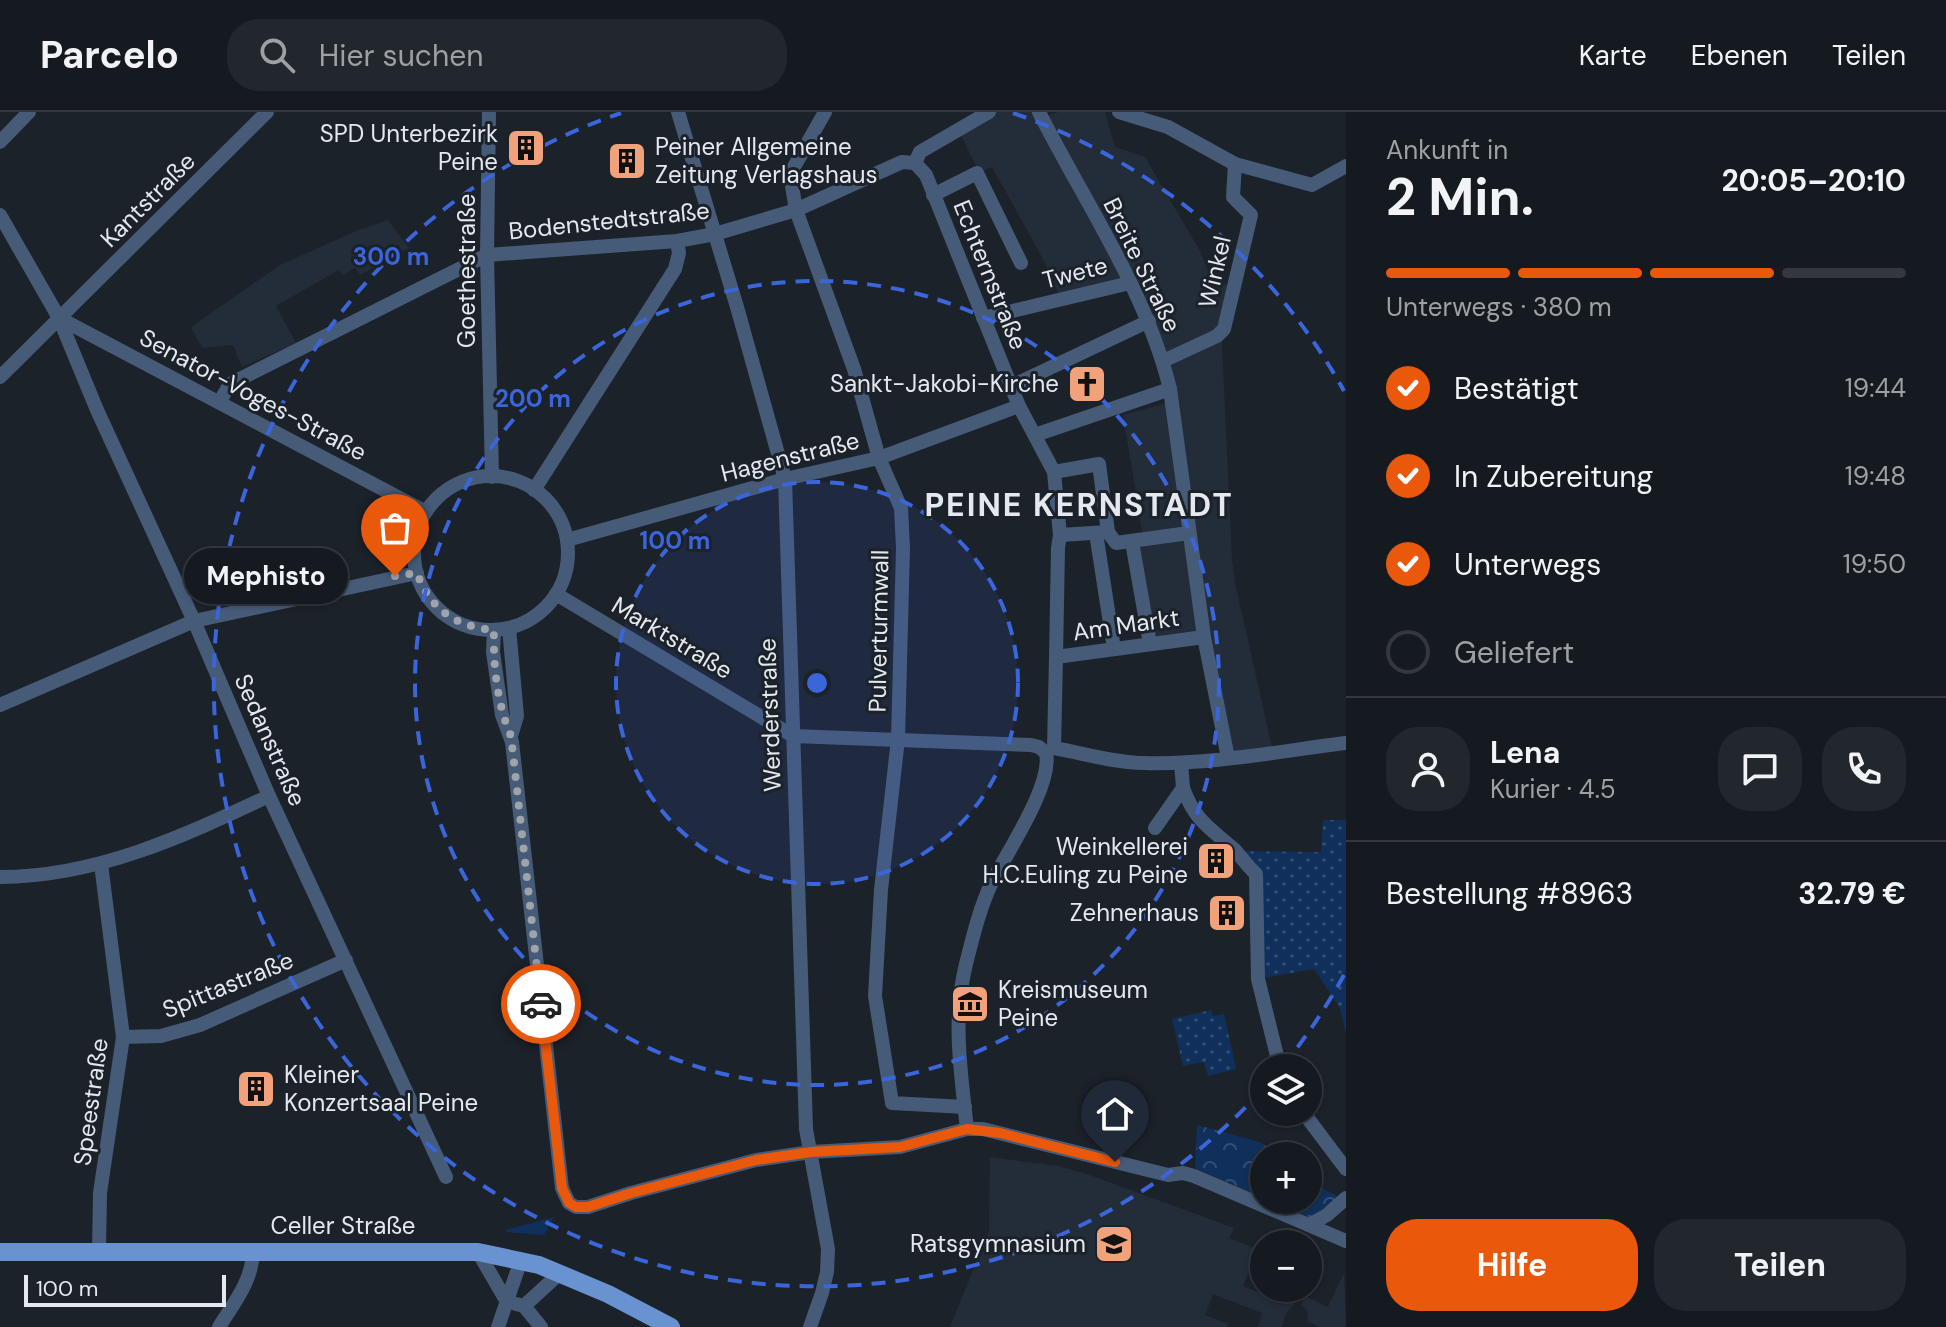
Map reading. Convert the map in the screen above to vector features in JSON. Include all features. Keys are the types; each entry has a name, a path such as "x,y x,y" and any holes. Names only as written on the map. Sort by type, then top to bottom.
{"main road":[{"name":"Celler Straße","path":"0,1252 478,1252 521,1260 560,1273 671,1327"}],"street":[{"path":"0,142 29,112"},
{"name":"Kantstraße","path":"0,377 267,112"},
{"name":"Goethestraße","path":"489,112 487,255 492,477"},
{"name":"Werderstraße","path":"678,112 785,479 806,1129 828,1249 827,1272 810,1323"},
{"name":"Pulverturmwall","path":"825,112 790,174 796,210 854,369 879,458 901,508 903,535 898,739 881,890 875,996 892,1103 965,1107"},
{"path":"915,163 920,152 989,112"},
{"name":"Breite Straße","path":"1041,112 1149,321 1163,361 1170,389 1204,637"},
{"path":"1119,112 1168,127 1235,164 1312,185 1346,166"},
{"path":"1168,127 1172,112"},
{"name":"Bodenstedtstraße","path":"487,255 677,241 715,234 796,210 902,162 915,163"},
{"name":"Echternstraße","path":"915,163 926,175 1019,406 1054,472"},
{"name":"Winkel","path":"1163,361 1217,336 1224,329 1251,215 1233,197 1235,164"},
{"path":"933,195 977,173 1021,263"},
{"name":"Sedanstraße","path":"0,215 59,318 269,796 446,1177"},
{"path":"534,490 675,269 679,253 677,241"},
{"path":"220,401 230,384 487,255"},
{"name":"Twete","path":"983,318 1130,283"},
{"name":"Senator-Voges-Straße","path":"59,318 426,512"},
{"path":"1012,386 1149,321"},
{"path":"1035,435 1170,389"},
{"name":"Hagenstraße","path":"567,540 785,479 879,458 1019,406"},
{"path":"1056,657 1060,535 1054,472 1099,464 1102,532 1114,649"},
{"path":"507,478 534,490 555,512 567,540 566,568 556,594 536,616 501,629 474,628 455,621 439,610 429,599 417,573 415,542 426,512 455,485 468,480 507,478"},
{"path":"1060,535 1102,532 1116,543 1189,533"},
{"path":"1132,542 1150,644"},
{"path":"0,705 194,621 417,573"},
{"name":"Marktstraße","path":"556,594 793,736 1031,745 1046,753 1047,768 1026,821 992,883 965,968 957,1019 965,1107"},
{"path":"501,629 493,652 502,715 511,736 562,1188 569,1203 576,1207 588,1207 756,1160 811,1152 900,1147 967,1129 983,1129 1168,1175 1183,1173 1194,1176 1346,1241"},
{"name":"Am Markt","path":"1204,637 1228,758 1141,763 1054,748 1056,657 1114,649 1204,637"},
{"path":"1228,758 1346,743"},
{"path":"1181,763 1183,788 1190,809 1256,874 1258,979 1277,1054"},
{"path":"1155,828 1183,788"},
{"path":"0,877 101,864 181,837 269,796"},
{"name":"Speestraße","path":"99,1251 100,1193 123,1037 101,864"},
{"name":"Spittastraße","path":"123,1037 161,1036 200,1025 346,960"},
{"path":"965,1107 967,1129"},
{"path":"1314,1126 1346,1169"},
{"path":"1311,1224 1346,1198"},
{"path":"219,1327 247,1281 253,1265 253,1250"},
{"path":"478,1252 507,1302 524,1306 541,1327"},
{"path":"498,1327 521,1260"},
{"path":"524,1306 560,1273"}],"shaded area":[{"path":"996,112 1036,112 1038,118 1059,112 1105,112 1115,147 1145,157 1200,251 1212,280 1229,286 1221,325 1232,559 1272,747 1229,753 1205,635 1147,642 1129,546 1144,543 1123,415 1173,401 1133,277 1059,295 1043,259 992,167 979,172 960,133"},
{"path":"388,220 409,248 360,275 355,268 343,275 339,270 276,306 296,343 242,367 233,345 202,348 191,327 280,265"},
{"name":"Ratsgymnasium","path":"990,1157 1058,1166 1234,1228 1229,1238 1250,1247 1250,1269 1243,1286 1250,1289 1250,1302 1295,1302 1286,1313 1282,1327 1258,1327 1262,1313 1213,1294 1205,1315 1228,1324 1227,1327 950,1327 989,1231"},
{"path":"1344,1273 1346,1327 1320,1327 1308,1322 1307,1310 1301,1305 1302,1302 1318,1302 1328,1307"}],"green space":[{"path":"1323,820 1346,820 1346,1033 1340,1008 1314,969 1258,979 1257,889 1235,851 1321,852"},
{"path":"1211,1010 1213,1016 1224,1014 1236,1069 1208,1076 1204,1062 1183,1066 1172,1019"},
{"path":"1197,1125 1260,1142 1250,1142 1250,1192 1195,1168"},
{"path":"1322,1188 1339,1197 1322,1210"},
{"path":"554,1217 544,1235 505,1230"}],"way so far":[{"path":"395,576 417,573 429,599 439,610 455,621 474,628 494,630 493,652 502,715 511,736 541,1004"}],"place":[{"name":"SPD Unterbezirk Peine","path":"526,148"},
{"name":"Peiner Allgemeine Zeitung Verlagshaus","path":"627,161"},
{"name":"Sankt-Jakobi-Kirche","path":"1087,384"},
{"name":"Mephisto","path":"395,576"},
{"name":"Weinkellerei H.C.Euling zu Peine","path":"1216,861"},
{"name":"Zehnerhaus","path":"1227,913"},
{"name":"Kreismuseum Peine","path":"970,1004"},
{"name":"Kleiner Konzertsaal Peine","path":"256,1089"},
{"name":"Ratsgymnasium","path":"1114,1244"}],"district":[{"name":"PEINE KERNSTADT","path":"1079,505"}],"route":[{"path":"541,1004 562,1188 569,1203 576,1207 588,1207 756,1160 811,1152 900,1147 967,1129 983,1129 1115,1162"}]}
